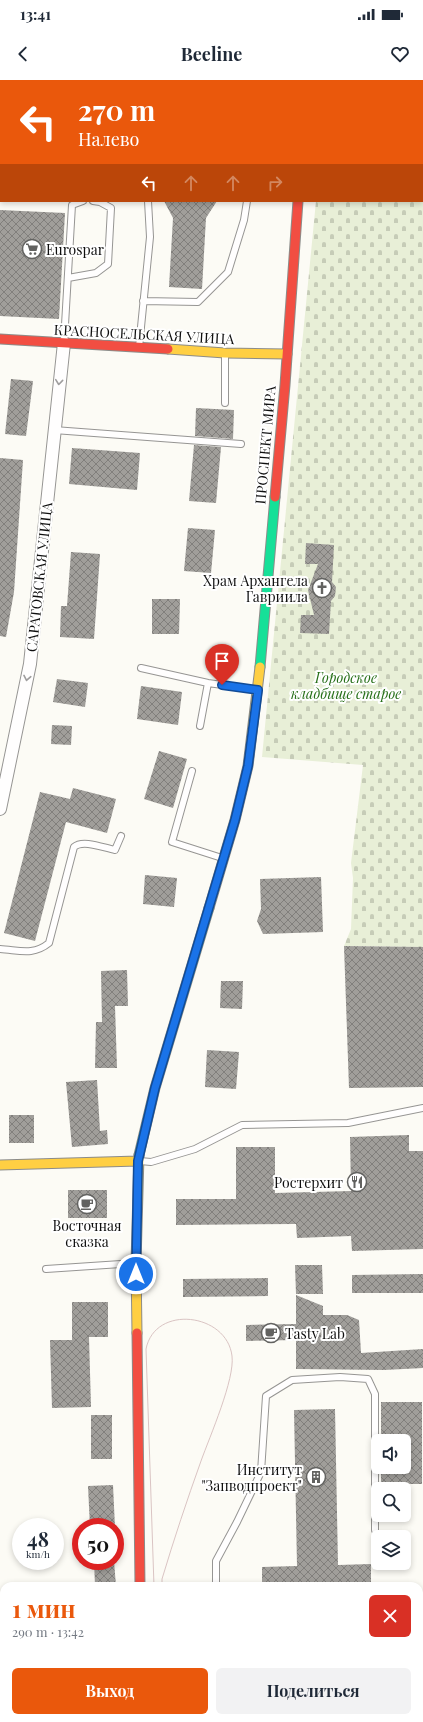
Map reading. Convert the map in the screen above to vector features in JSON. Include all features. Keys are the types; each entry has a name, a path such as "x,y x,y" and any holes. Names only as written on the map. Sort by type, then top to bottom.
{"main road":[{"name":"ПРОСПЕКТ МИРА","path":"140,1582 136,1263 138,1161 155,1088 224,859 248,766 258,690 298,202"},
{"name":"КРАСНОСЕЛЬСКАЯ УЛИЦА","path":"0,339 225,353 286,354"},
{"path":"0,1165 138,1161"}],"street":[{"name":"САРАТОВСКАЯ УЛИЦА","path":"0,808 30,664 64,343"}],"lane":[{"path":"64,343 72,205 80,202"},
{"path":"68,278 96,273 108,264 111,208 100,202"},
{"path":"139,347 150,237 148,202"},
{"path":"143,301 198,302 228,272 244,220 247,202"},
{"path":"225,353 225,403"},
{"path":"54,430 241,444"},
{"path":"141,668 208,683 258,690"},
{"path":"200,726 208,683"},
{"path":"192,771 172,842 224,859"},
{"path":"0,949 32,951 41,950 49,942 74,847 78,844 84,844 115,850 121,836"},
{"path":"138,1161 151,1162 195,1149 242,1125 348,1124 423,1108"},
{"path":"46,1269 136,1263"},
{"path":"216,1582 216,1561 237,1522 260,1472 266,1396 292,1380 340,1377 368,1379 375,1394 375,1530"}],"green space":[{"name":"Городское кладбище старое","path":"316,202 423,202 423,947 344,946 351,929 353,878 351,863 363,765 262,757"}],"building":[{"path":"165,202 216,202 206,218 202,289 169,287 173,218"},
{"name":"Eurospar","path":"0,210 65,213 59,319 0,316"},
{"path":"11,379 33,381 26,436 5,434"},
{"path":"196,408 234,410 233,439 195,436"},
{"path":"194,445 221,447 216,503 189,501"},
{"path":"72,448 140,453 137,490 69,484"},
{"path":"0,458 23,460 14,592 6,637 0,636"},
{"path":"188,528 215,530 211,573 184,571"},
{"name":"Храм Архангела Гавриила","path":"306,543 334,545 332,582 336,587 335,596 331,601 329,634 300,633 301,615 314,615 308,590 318,564 305,564"},
{"path":"71,552 100,554 94,639 60,637 61,606 67,606"},
{"path":"152,599 180,599 179,634 152,634"},
{"path":"57,679 88,683 85,707 53,702"},
{"path":"141,686 182,692 178,725 137,719"},
{"path":"52,725 72,726 71,745 51,744"},
{"path":"159,751 187,759 173,808 144,799"},
{"path":"73,788 116,799 107,833 66,822 35,941 4,933 40,792 70,799"},
{"path":"145,875 177,878 174,907 143,904"},
{"path":"321,877 323,932 263,934 257,921 261,909 260,879"},
{"path":"344,946 423,947 423,1087 349,1088"},
{"path":"127,970 128,1006 115,1006 117,1068 95,1068 96,1022 102,1022 101,971"},
{"path":"221,981 243,981 242,1009 220,1008"},
{"path":"207,1050 239,1052 236,1089 205,1087"},
{"path":"97,1080 100,1131 107,1130 108,1144 72,1147 66,1082"},
{"path":"9,1115 34,1115 34,1143 9,1143"},
{"path":"409,1135 409,1151 423,1151 423,1249 352,1251 351,1236 297,1238 296,1224 176,1225 176,1199 236,1199 236,1147 275,1147 275,1193 351,1191 350,1137"},
{"name":"Восточная сказка","path":"68,1190 107,1190 107,1218 68,1218"},
{"path":"295,1265 322,1265 323,1294 296,1294"},
{"path":"423,1274 423,1293 352,1293 352,1275"},
{"path":"268,1278 268,1296 183,1297 183,1279"},
{"path":"296,1295 323,1306 323,1315 347,1315 359,1320 361,1353 423,1349 423,1368 384,1370 296,1369 296,1340 246,1341 246,1325 296,1324"},
{"path":"72,1302 108,1302 108,1337 89,1337 91,1407 52,1408 50,1340 72,1340"},
{"path":"381,1402 422,1402 422,1484 411,1484 411,1482 381,1482 381,1474 411,1474 411,1434 381,1434"},
{"name":"Институт \"Запводпроект\"","path":"335,1409 338,1565 371,1564 371,1582 262,1582 262,1567 297,1566 294,1410"},
{"path":"91,1415 112,1415 112,1459 91,1459"},
{"path":"113,1485 115,1518 90,1518 88,1486"},
{"path":"94,1570 115,1570 116,1582 95,1582"}],"tram line":[{"path":"154,1582 146,1349 152,1335 163,1325 176,1320 190,1320 205,1323 218,1330 227,1342 232,1356 232,1366 226,1393 171,1549 162,1582"}],"traffic: fast":[{"path":"260,667 275,497"},
{"path":"139,1155 155,1088 209,908"}],"traffic: slow":[{"path":"168,349 225,353 287,354"},
{"path":"209,908 235,820 248,766 260,667"},
{"path":"137,1333 136,1263 139,1155"},
{"path":"0,1165 138,1161"}],"traffic: jam":[{"path":"275,497 285,385 298,202"},
{"path":"0,339 168,349"},
{"path":"137,1333 140,1582"}],"place":[{"name":"Eurospar","path":"32,249"},
{"name":"Храм Архангела Гавриила","path":"322,588"},
{"name":"Ростерхит","path":"357,1182"},
{"name":"Восточная сказка","path":"87,1204"},
{"name":"Tasty Lab","path":"271,1333"},
{"name":"Институт \"Запводпроект\"","path":"316,1477"}],"route":[{"path":"136,1274 138,1161 155,1088 219,876 248,766 258,690 222,685"}]}
